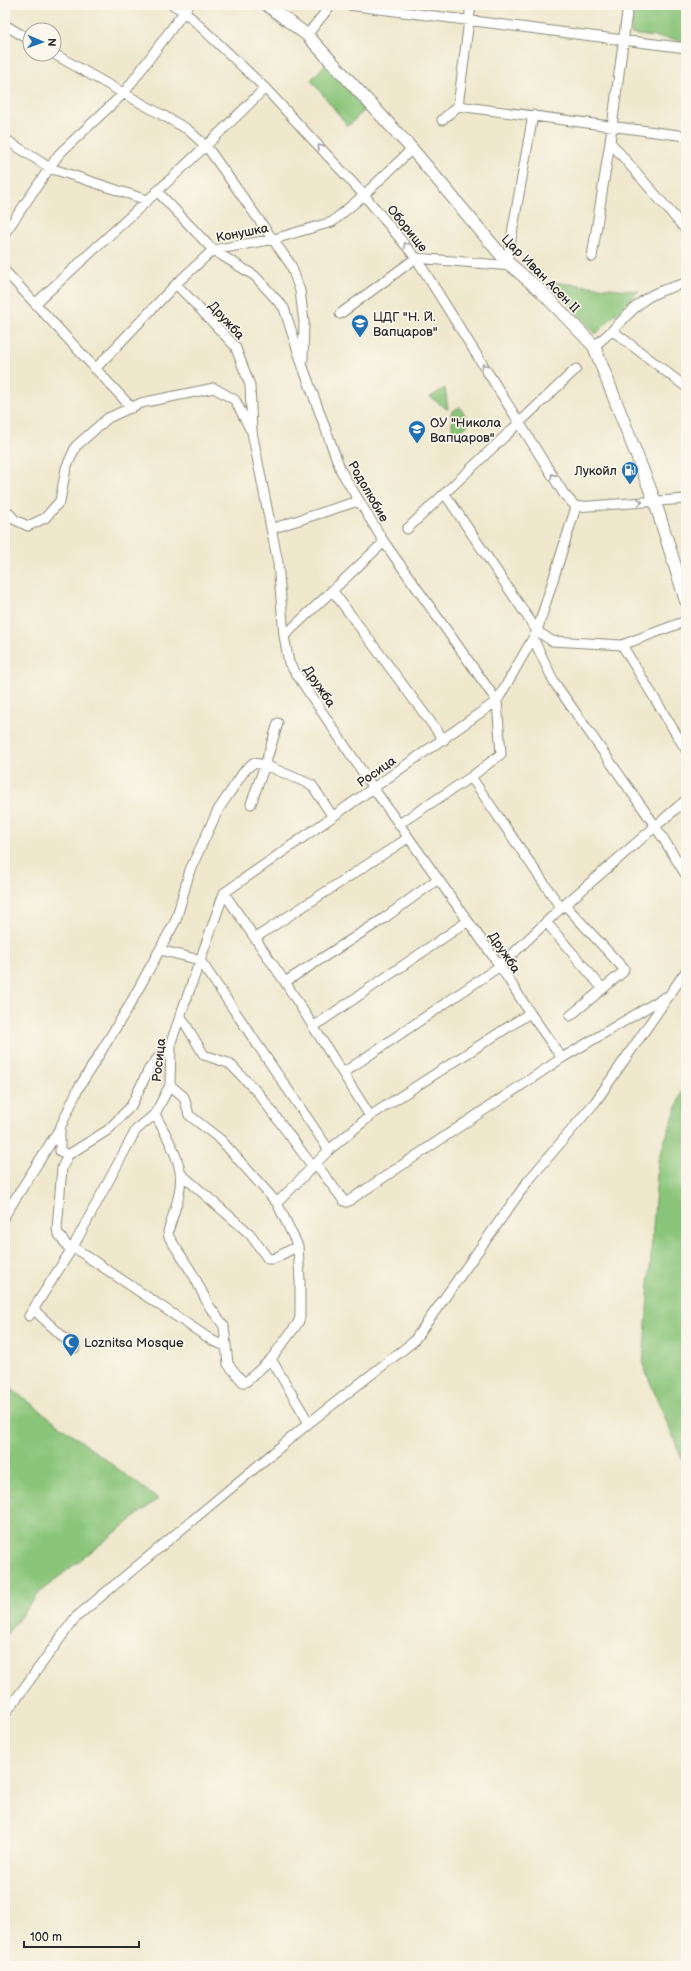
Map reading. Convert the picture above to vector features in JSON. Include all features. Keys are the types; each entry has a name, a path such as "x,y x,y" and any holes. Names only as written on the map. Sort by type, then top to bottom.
{"street":[{"name":"Оборище","path":"172,5 186,8 265,88 364,195 416,258 564,494 576,507"},
{"name":"Цар Иван Асен II","path":"267,5 307,35 412,149 509,264 542,291 594,346 655,502 686,601"},
{"path":"307,35 331,5"},
{"path":"348,5 469,19 686,48"},
{"path":"442,120 458,106 471,5"},
{"path":"592,257 610,142 611,125 628,5"},
{"path":"5,233 59,154 124,93 186,8"},
{"path":"6,27 22,36"},
{"path":"62,58 187,129 207,147 274,239 291,265 300,290 304,322 302,367"},
{"path":"35,304 146,200 207,147 265,88"},
{"path":"458,106 686,136"},
{"path":"340,314 416,258 509,264 533,115"},
{"path":"5,139 50,168 146,200"},
{"path":"610,142 686,230"},
{"name":"Конушка","path":"95,369 176,284 213,250 274,239 332,222 364,195 412,149"},
{"name":"Родолюбие","path":"157,191 213,250 255,276 284,308 302,367 341,471 384,542 497,702"},
{"path":"5,272 132,408"},
{"path":"594,346 613,331 639,303 658,291 686,283"},
{"name":"Дружба","path":"176,284 235,346 250,385 252,432 278,563 284,636 289,663 374,789 500,966 530,1013 562,1058"},
{"path":"613,331 686,387"},
{"path":"407,529 576,369"},
{"path":"5,509 15,520 28,526 45,518 60,501 66,468 76,446 108,418 141,403 214,388 235,400 252,432"},
{"path":"445,494 535,635 554,682 656,827 686,875"},
{"path":"576,507 625,502 655,502 686,499"},
{"path":"271,529 358,501"},
{"name":"Росица","path":"155,1114 170,1085 171,1042 224,893 497,702 535,635 576,507"},
{"path":"284,636 384,542"},
{"path":"332,590 444,740"},
{"path":"535,635 552,641 622,644 686,621"},
{"path":"622,644 686,750"},
{"path":"399,824 471,777 501,754 497,702"},
{"path":"250,804 278,723"},
{"path":"5,1215 60,1128 78,1089 160,950 176,920 190,870 218,810 245,770 253,763 265,764 312,785 333,817"},
{"path":"471,777 563,907 624,969 623,972 570,1016"},
{"path":"343,1073 500,966 546,922 686,800"},
{"path":"256,938 408,838"},
{"path":"285,982 383,919 438,879"},
{"path":"224,893 285,982 370,1116"},
{"path":"313,1027 468,921"},
{"path":"546,922 603,989"},
{"path":"160,950 200,960 329,1150"},
{"path":"5,1714 75,1618 309,1423 413,1342 528,1181 596,1101 686,971"},
{"path":"180,1014 204,1055 228,1063 232,1066 259,1094 314,1166 344,1201 347,1202 562,1058 668,995"},
{"path":"278,1203 329,1150 370,1116 530,1013"},
{"path":"44,1152 64,1153 108,1130 131,1106 149,1069 171,1042"},
{"path":"76,1348 31,1313 72,1248 136,1130 155,1114 175,1153 180,1173 179,1190 168,1232 169,1237 194,1276 209,1306 224,1326 229,1368 243,1382 246,1382 271,1359 298,1323 300,1317 300,1281 298,1246 278,1203 220,1140 190,1115 184,1096 170,1085"},
{"path":"60,1128 64,1153 57,1229 58,1233 72,1248 213,1341 226,1346"},
{"path":"180,1173 250,1234 268,1259 273,1259 298,1246"},
{"path":"271,1359 309,1423"}],"green space":[{"path":"634,5 686,5 686,41 631,34"},
{"path":"330,59 371,104 348,126 311,80"},
{"path":"548,282 639,291 596,334"},
{"path":"445,388 448,409 430,397"},
{"path":"460,407 469,421 467,426 453,435 451,414 452,411"},
{"path":"686,1081 686,1468 643,1365 658,1160"},
{"path":"5,1384 158,1499 41,1591 5,1636"}],"place":[{"name":"ЦДГ \"Н. Й. Вапцаров\"","path":"360,338"},
{"name":"ОУ \"Никола Вапцаров\"","path":"417,444"},
{"name":"Лукойл","path":"630,485"},
{"name":"Loznitsa Mosque","path":"71,1357"}]}
